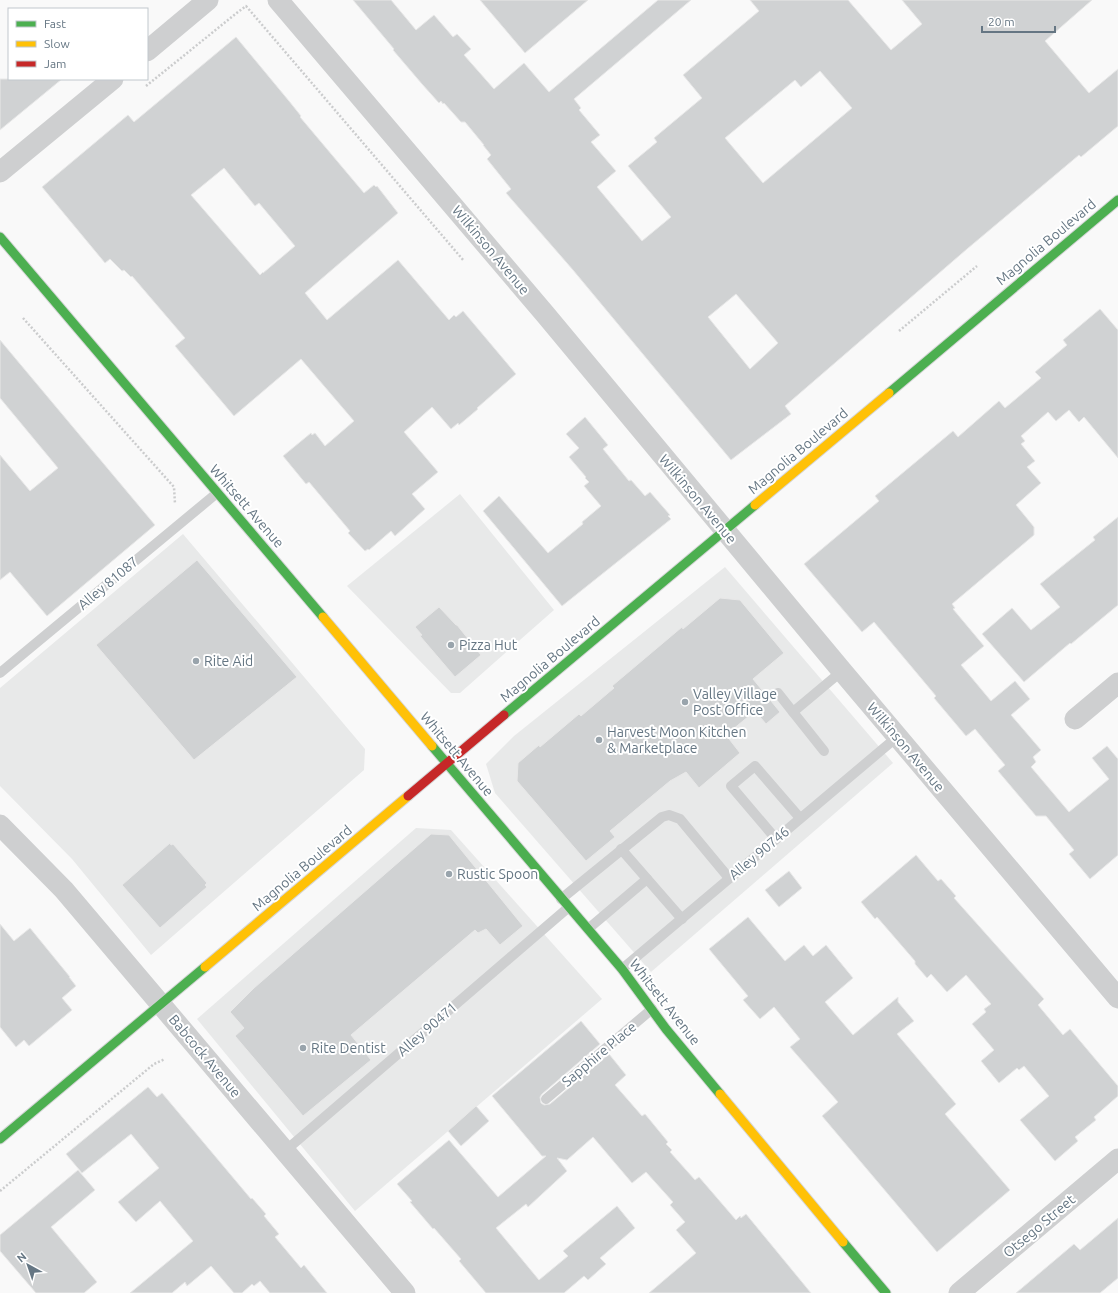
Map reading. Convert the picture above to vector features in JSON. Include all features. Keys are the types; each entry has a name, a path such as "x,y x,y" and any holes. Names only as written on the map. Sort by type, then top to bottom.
{"main road":[{"name":"Magnolia Boulevard","path":"0,1139 1118,200"},
{"name":"Whitsett Avenue","path":"0,237 622,969 666,1029 886,1293"}],"street":[{"path":"148,50 208,0"},
{"name":"Wilkinson Avenue","path":"278,0 545,314 842,671 1118,998"},
{"path":"0,172 111,80"},
{"path":"1075,719 1118,683"},
{"name":"Babcock Avenue","path":"0,825 64,890 405,1293"},
{"name":"Otsego Street","path":"959,1293 1118,1160"}],"lane":[{"name":"Alley 81087","path":"0,673 217,492"},
{"path":"793,712 842,671"},
{"path":"778,693 824,751"},
{"name":"Alley 90746","path":"622,969 897,736"},
{"path":"776,839 731,786 755,766 800,818"},
{"path":"561,899 662,817 670,815 680,819 729,878"},
{"path":"621,849 646,880 682,919"},
{"path":"588,929 646,880"},
{"name":"Alley 90471","path":"285,1151 569,907"},
{"name":"Sapphire Place","path":"546,1099 652,1009"}],"path":[{"path":"146,86 246,6 464,261"},
{"path":"899,332 976,266"},
{"path":"24,318 174,487 175,508"},
{"path":"0,1191 154,1064 165,1059"}],"shaded area":[{"path":"460,494 554,610 460,693 451,693 347,586"},
{"path":"183,534 365,749 364,770 151,955 72,859 0,786 0,688"},
{"path":"725,567 893,763 651,972 495,793 486,764 514,736"},
{"path":"416,828 451,830 602,999 355,1211 197,1019"}],"building":[{"path":"353,0 391,0 416,30 434,15 453,37 457,34 471,49 464,55 494,89 524,63 549,92 658,0 691,0 574,99 581,108 579,110 600,135 591,142 616,171 597,187 642,241 671,217 628,166 657,142 654,138 702,98 683,75 759,11 750,0 848,0 891,50 922,24 902,0 1092,0 1045,41 1089,93 1118,69 1118,126 1081,157 1079,155 967,249 785,406 791,414 731,460 573,270 506,193 511,189 487,159 491,155 484,145 465,122 461,122 444,103 443,104 441,101 439,103 393,50 394,49","holes":["820,71 852,108 763,183 725,138 795,80 801,87","736,294 778,343 750,369 708,317"]},
{"path":"480,0 588,0 525,53"},
{"path":"236,37 301,116 300,117 364,193 374,185 376,187 377,186 398,213 305,293 327,320 398,260 449,320 454,315 456,317 463,311 516,374 459,425 458,423 451,429 432,407 404,432 438,472 412,494 425,509 395,536 391,531 369,550 368,549 365,551 348,533 350,531 309,482 306,484 283,456 311,433 312,435 315,433 325,446 354,421 301,359 234,416 175,346 185,338 132,276 131,277 124,270 122,271 110,259 105,263 42,187 128,115 134,122","holes":["224,168 255,206 259,203 295,246 260,275 191,195"]},
{"path":"0,79 61,80 0,130"},
{"path":"1100,309 1118,330 1118,458 1084,417 1079,422 1069,410 1056,421 1048,412 1021,436 1025,441 1021,444 1035,461 1027,467 1041,483 1016,505 1034,527 1034,535 952,604 955,608 953,609 984,646 961,665 991,701 1015,681 1030,699 1011,715 1041,750 1033,757 1036,762 1031,767 1069,812 1109,779 1092,758 1107,746 1118,759 1118,855 1090,879 1069,854 1074,850 1046,816 1036,816 998,771 1005,765 975,729 966,736 934,698 936,696 874,622 862,632 804,564 879,501 875,496 953,431 958,437 999,401 1005,408 1041,378 1035,372 1067,345 1063,340"},
{"path":"0,340 155,525 47,616 10,572 0,580 0,455 30,491 58,468 0,398"},
{"path":"585,417 608,445 603,449 629,481 631,480 645,496 650,492 670,515 668,516 671,519 562,606 483,511 499,496 548,553 583,524 582,522 601,506 584,486 589,482 585,478 586,477 569,457 579,448 566,434"},
{"path":"1118,517 1118,605 1024,682 982,634 1012,608 1031,630 1060,607 1040,584 1095,540 1093,537"},
{"name":"Rite Aid","path":"197,560 297,677 194,760 96,645"},
{"path":"720,598 740,600 784,653 753,679 780,712 766,724 755,711 726,735 740,753 699,788 686,772 670,781 610,831 615,837 586,861 517,781 518,763 539,745 540,747 579,714 581,716 614,688 612,686 682,627 683,629"},
{"name":"Pizza Hut","path":"439,607 457,625 481,655 455,677 420,636 422,635 415,627"},
{"path":"431,834 449,835 523,926 500,945 486,929 478,933 475,930 351,1035 371,1060 303,1116 235,1036 244,1028 230,1012 254,988"},
{"path":"170,843 171,845 173,844 207,883 205,885 207,887 160,928 122,885"},
{"path":"916,855 938,881 941,879 956,896 954,898 1044,999 1038,1005 1063,1035 1070,1029 1118,1086 1118,1096 1094,1117 1096,1120 1075,1137 1078,1141 1055,1161 1020,1120 1049,1096 1024,1066 1019,1070 1017,1068 999,1083 981,1061 994,1050 972,1024 986,1012 984,1009 991,1004 966,975 947,992 931,974 927,978 915,964 915,961 877,917 875,919 861,902"},
{"path":"789,871 802,888 779,907 765,890"},
{"path":"748,917 785,961 804,945 813,956 826,945 853,978 825,1002 853,1035 898,997 898,1002 914,1021 897,1034 956,1104 945,1114 1010,1190 937,1252 822,1116 838,1102 790,1047 800,1039 774,1007 760,1019 743,1000 748,996 709,949"},
{"path":"0,924 14,941 30,928 76,986 62,998 72,1010 29,1046 24,1040 16,1047 0,1027"},
{"path":"581,1021 600,1044 542,1094 540,1097 541,1103 544,1105 550,1104 609,1054 626,1075 615,1085 642,1116 645,1114 668,1142 666,1144 672,1150 670,1152 695,1180 699,1177 736,1220 740,1216 741,1218 746,1214 811,1293 649,1293 696,1253 676,1230 685,1222 670,1205 673,1202 646,1172 632,1183 593,1137 567,1160 557,1158 567,1171 528,1207 526,1204 496,1228 539,1280 568,1256 563,1251 617,1206 635,1228 600,1258 606,1264 588,1280 584,1276 564,1293 486,1293 459,1261 461,1259 434,1228 433,1229 397,1184 449,1140 498,1197 546,1156 542,1156 492,1096"},
{"path":"148,1087 157,1097 162,1093 251,1199 252,1198 266,1214 264,1216 279,1234 275,1237 301,1268 304,1265 327,1293 270,1293 260,1281 254,1286 252,1284 242,1293 234,1293 211,1266 187,1286 185,1282 172,1293 130,1293 193,1241 160,1201 136,1222 118,1202 159,1168 131,1134 82,1173 66,1154"},
{"path":"476,1106 489,1121 461,1146 448,1131"},
{"path":"78,1170 95,1190 51,1227 97,1282 84,1293 36,1293 0,1251 0,1235"},
{"path":"1118,1218 1118,1278 1100,1293 1016,1293 1074,1244 1080,1250"}],"traffic: fast":[{"path":"889,393 1118,200"},
{"path":"0,237 323,617"},
{"path":"504,715 755,505"},
{"path":"432,746 622,969 666,1029 720,1094"},
{"path":"0,1139 205,967"},
{"path":"843,1242 886,1293"}],"traffic: slow":[{"path":"755,505 889,393"},
{"path":"323,617 432,746"},
{"path":"205,967 408,796"},
{"path":"720,1094 843,1242"}],"traffic: jam":[{"path":"408,796 504,715"}],"place":[{"name":"Pizza Hut","path":"451,645"},
{"name":"Rite Aid","path":"196,661"},
{"name":"Valley Village Post Office","path":"685,702"},
{"name":"Harvest Moon Kitchen & Marketplace","path":"599,740"},
{"name":"Rustic Spoon","path":"449,874"},
{"name":"Rite Dentist","path":"303,1048"}]}
